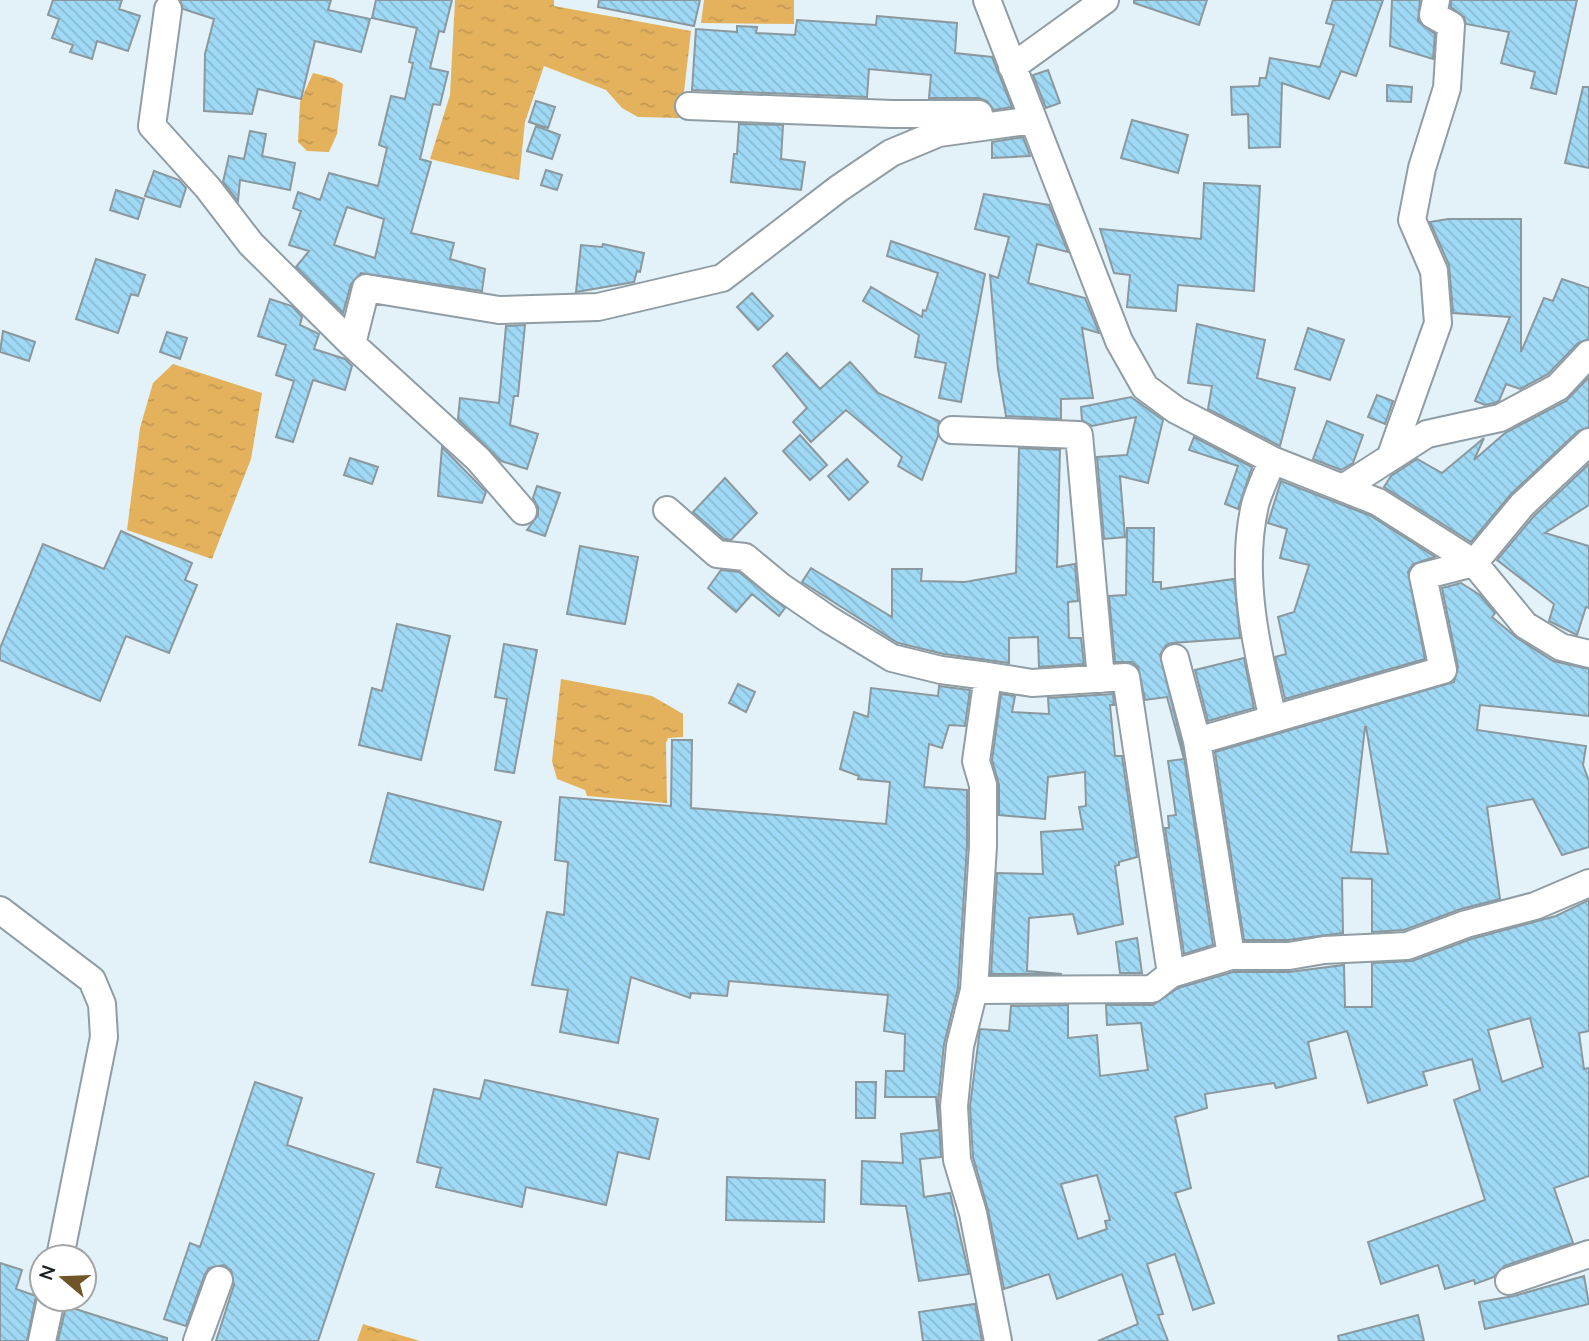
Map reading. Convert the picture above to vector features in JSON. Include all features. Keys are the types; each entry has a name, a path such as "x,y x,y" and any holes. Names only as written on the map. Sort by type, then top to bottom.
{"street":[{"path":"987,0 1118,341 1145,387 1176,410 1272,460 1378,502 1474,563 1525,625 1561,647 1589,654"},
{"path":"1012,67 1105,0"},
{"path":"1390,458 1438,323 1434,271 1412,220 1422,168 1447,88 1451,25 1433,15 1436,0"},
{"path":"168,9 152,126 208,188 251,244 352,344 478,459 523,511"},
{"path":"689,106 1031,117"},
{"path":"352,344 366,288 499,310 598,307 722,278 891,153 939,133 1031,117"},
{"path":"1343,488 1427,434 1500,418 1558,387 1589,354"},
{"path":"952,430 1079,435 1101,679"},
{"path":"1196,741 1443,670 1423,576 1474,563 1522,505 1589,442"},
{"path":"1272,460 1255,504 1248,547 1257,651 1273,719"},
{"path":"667,510 717,554 745,557 818,613 892,658 941,670 1032,683 1126,677 1171,974"},
{"path":"1175,658 1196,741 1231,956"},
{"path":"988,676 976,761 983,785 983,846 974,990 960,1046 954,1106 957,1160 975,1224 998,1341"},
{"path":"974,990 1152,989 1171,974 1231,956 1289,956 1324,950 1407,946 1466,924 1535,906 1589,883"},
{"path":"0,910 92,980 102,1004 104,1037 63,1243"},
{"path":"1508,1281 1589,1254"},
{"path":"197,1341 219,1280"},
{"path":"42,1341 48,1313"}],"water":[{"path":"455,0 554,0 554,6 691,31 681,118 638,117 622,108 606,90 544,66 525,122 519,180 430,159 450,95"},
{"path":"704,0 794,0 794,24 701,23"},
{"path":"313,73 333,78 343,84 337,134 329,152 307,151 298,142 300,102"},
{"path":"173,364 262,393 251,459 212,559 127,530 140,428 153,383"},
{"path":"561,679 652,696 683,714 683,737 668,738 666,743 667,803 587,796 585,790 557,779 552,761"},
{"path":"363,1324 420,1341 357,1341"}],"building":[{"path":"53,0 122,0 119,9 140,16 128,51 97,41 92,59 70,52 73,45 52,38 59,19 48,15"},
{"path":"180,0 331,0 328,10 370,19 361,52 315,41 301,99 258,89 252,114 204,111 205,54 214,19 183,9"},
{"path":"376,0 452,0 444,32 439,31 430,68 448,72 440,105 433,104 420,159 431,162 411,233 454,243 450,259 485,269 482,291 361,273 351,284 343,313 296,267 309,251 289,245 301,211 293,208 298,192 320,200 329,173 378,186 387,148 379,145 391,96 405,99 413,63 409,62 417,28 372,18","holes":["347,207 384,219 375,258 334,245"]},
{"path":"599,0 700,0 694,26 598,7"},
{"path":"1134,0 1207,0 1199,25 1134,3"},
{"path":"1333,0 1383,0 1356,76 1341,71 1329,99 1282,83 1280,147 1249,148 1248,114 1232,115 1231,87 1259,86 1260,78 1266,78 1270,58 1320,67 1334,25 1326,23"},
{"path":"1392,0 1420,0 1418,21 1435,34 1433,59 1390,46"},
{"path":"1451,0 1577,0 1556,94 1531,88 1535,72 1501,63 1509,32 1466,24 1464,17 1451,7"},
{"path":"877,16 957,23 955,53 992,57 1012,107 994,110 987,101 979,98 929,98 931,75 869,69 867,97 692,90 696,29 737,32 737,26 757,27 756,33 795,35 797,20 876,25"},
{"path":"1048,70 1060,103 1046,108 1033,75"},
{"path":"1387,85 1412,87 1411,102 1387,101"},
{"path":"1583,87 1589,87 1589,168 1565,163"},
{"path":"536,101 555,107 548,128 529,122"},
{"path":"1132,120 1188,135 1178,173 1121,158"},
{"path":"739,124 783,125 781,159 805,162 801,190 731,182 734,154 737,154"},
{"path":"536,126 560,135 552,159 527,151"},
{"path":"250,131 266,134 262,156 295,163 290,190 240,180 238,201 223,182 229,156 244,159"},
{"path":"1023,137 1030,156 992,158 992,142"},
{"path":"546,170 562,175 557,190 541,185"},
{"path":"154,171 179,180 186,188 180,207 145,196"},
{"path":"1204,183 1260,186 1254,291 1178,285 1176,311 1127,307 1130,275 1114,273 1100,229 1201,239"},
{"path":"116,190 144,199 138,219 110,210"},
{"path":"984,194 1049,205 1068,252 1037,244 1028,283 1085,298 1099,333 1082,328 1093,398 1061,399 1061,419 1006,416 998,369 990,275 998,278 1009,237 975,229"},
{"path":"1448,219 1521,219 1521,352 1544,298 1553,301 1562,279 1589,288 1589,339 1578,343 1548,374 1520,389 1506,384 1499,401 1494,403 1485,405 1475,401 1510,317 1453,313 1449,265 1430,222"},
{"path":"891,241 985,274 961,402 939,398 946,363 915,357 919,335 863,301 871,287 922,317 923,310 926,311 938,273 887,256"},
{"path":"603,244 644,253 640,272 637,271 634,282 576,292 581,245 602,247"},
{"path":"96,259 145,275 138,296 131,294 118,333 76,319"},
{"path":"752,293 773,316 758,330 737,307"},
{"path":"270,299 292,306 302,317 300,325 319,334 314,349 345,359 352,366 345,390 313,380 293,442 276,437 294,381 276,375 286,345 258,336"},
{"path":"1197,324 1265,340 1257,378 1295,388 1280,446 1208,409 1212,386 1188,383"},
{"path":"525,325 518,396 514,396 510,425 538,434 527,469 501,461 458,419 460,398 499,403 506,326"},
{"path":"1308,328 1344,340 1330,380 1295,369"},
{"path":"3,331 35,342 29,361 0,352"},
{"path":"167,332 187,338 180,359 160,352"},
{"path":"787,353 820,389 850,362 878,393 939,421 938,436 922,480 898,466 902,457 846,410 811,442 793,422 807,408 773,366"},
{"path":"1589,377 1589,427 1578,431 1511,494 1471,542 1384,487 1391,476 1417,459 1442,473 1484,438 1474,460 1505,433 1566,401"},
{"path":"1377,395 1393,401 1385,424 1368,417"},
{"path":"1131,397 1163,420 1148,483 1120,476 1125,537 1104,539 1097,457 1127,455 1136,417 1092,426 1082,420 1081,407"},
{"path":"1327,421 1363,435 1353,463 1341,470 1313,459"},
{"path":"800,435 827,465 810,480 783,451"},
{"path":"1194,437 1252,467 1238,509 1225,504 1238,466 1189,450"},
{"path":"442,447 486,492 482,503 438,496"},
{"path":"1019,448 1060,450 1057,567 1075,564 1078,601 1068,602 1069,638 1081,638 1084,664 1039,667 1038,637 1009,638 1009,663 944,654 898,643 802,582 811,568 892,617 892,569 922,569 921,581 965,582 1016,573"},
{"path":"350,458 378,467 372,484 344,475"},
{"path":"847,459 868,482 849,500 828,476"},
{"path":"1589,464 1589,505 1545,533 1589,546 1589,608 1586,607 1577,635 1549,621 1554,604 1497,560 1534,516"},
{"path":"725,478 757,513 731,540 724,539 693,512"},
{"path":"1281,481 1371,516 1435,557 1413,564 1408,572 1425,659 1285,699 1275,657 1286,654 1278,617 1294,612 1309,565 1280,558 1287,529 1268,523"},
{"path":"537,486 560,493 545,536 527,530 538,515 538,507 533,498"},
{"path":"1127,528 1154,528 1153,582 1161,582 1161,589 1234,579 1240,638 1172,643 1166,645 1160,655 1182,744 1213,945 1184,954 1165,828 1169,828 1168,816 1176,815 1168,761 1184,759 1167,697 1145,700 1138,667 1132,662 1115,662 1109,596 1126,595"},
{"path":"121,531 192,563 185,580 197,585 169,653 126,636 100,701 0,660 0,648 43,544 104,569"},
{"path":"580,546 638,557 625,624 567,614"},
{"path":"721,570 739,572 785,608 779,616 752,594 736,612 708,588"},
{"path":"1461,583 1480,595 1495,613 1492,617 1517,638 1553,661 1589,669 1589,716 1480,705 1477,730 1586,746 1583,765 1589,781 1589,847 1562,855 1533,799 1487,807 1500,899 1461,909 1404,930 1372,932 1372,879 1342,878 1343,933 1288,940 1244,940 1215,752 1454,682 1458,667 1442,588","holes":["1366,727 1388,854 1351,852"]},
{"path":"397,624 450,636 421,760 359,745 372,688 382,691"},
{"path":"504,644 537,650 514,773 495,770 507,699 495,697"},
{"path":"1244,658 1254,708 1208,721 1195,670"},
{"path":"738,684 755,692 746,712 729,703"},
{"path":"939,686 970,690 965,726 949,725 942,748 929,744 924,787 967,790 967,846 958,988 944,1044 938,1104 941,1157 920,1159 924,1197 950,1193 969,1274 919,1281 906,1206 861,1204 862,1161 903,1163 901,1134 939,1130 936,1097 885,1097 886,1071 904,1071 905,1034 884,1031 888,995 729,981 727,996 691,993 690,998 631,977 618,1043 560,1032 568,990 532,985 547,912 564,915 568,862 555,860 560,797 671,806 672,740 692,740 691,808 886,824 890,782 858,779 859,776 840,769 854,712 868,717 871,688 938,696"},
{"path":"1001,694 1015,696 1012,712 1049,714 1048,698 1113,694 1114,705 1110,705 1115,756 1122,756 1137,857 1119,862 1119,865 1115,866 1123,924 1078,934 1073,914 1029,918 1027,971 1062,974 991,974 997,873 1043,874 1041,832 1083,829 1079,807 1086,806 1085,772 1048,777 1045,819 999,815 999,785 992,760"},
{"path":"388,793 501,822 483,890 370,862"},
{"path":"1589,900 1589,1031 1579,1033 1584,1069 1589,1068 1589,1176 1554,1188 1573,1243 1504,1266 1494,1277 1475,1284 1474,1280 1445,1289 1438,1265 1381,1284 1368,1242 1485,1200 1454,1100 1480,1090 1472,1059 1423,1072 1427,1085 1368,1103 1347,1031 1308,1042 1316,1078 1276,1088 1274,1083 1205,1094 1207,1108 1175,1117 1191,1188 1175,1193 1214,1303 1193,1310 1175,1254 1147,1264 1163,1314 1158,1315 1168,1341 1098,1341 1138,1324 1122,1274 1057,1299 1049,1274 1004,1289 988,1210 973,1157 970,1106 980,1029 1009,1031 1011,1006 1068,1005 1068,1038 1097,1035 1100,1076 1148,1070 1141,1023 1107,1025 1106,1005 1153,1005 1178,988 1233,972 1289,972 1344,965 1345,1007 1372,1007 1372,963 1412,961 1471,939 1556,916","holes":["1530,1018 1543,1067 1502,1082 1488,1030","1097,1175 1110,1220 1105,1221 1107,1229 1078,1239 1061,1184"]},
{"path":"1137,938 1142,973 1120,973 1116,942"},
{"path":"485,1080 658,1119 649,1159 618,1152 606,1205 526,1187 522,1207 436,1187 441,1168 417,1162 434,1089 480,1099"},
{"path":"255,1082 302,1098 287,1145 374,1174 318,1341 216,1341 234,1285 231,1270 224,1265 209,1268 205,1274 186,1326 164,1319 190,1243 200,1247"},
{"path":"856,1082 876,1082 875,1118 856,1118"},
{"path":"727,1177 825,1180 824,1222 726,1220"},
{"path":"0,1263 22,1270 16,1289 28,1293 28,1313 33,1313 27,1341 0,1341"},
{"path":"1584,1276 1589,1304 1485,1329 1479,1302 1514,1296"},
{"path":"975,1304 982,1341 923,1341 919,1312"},
{"path":"64,1313 88,1313 167,1338 167,1341 58,1341"},
{"path":"1418,1315 1424,1341 1339,1341 1338,1336"}]}
